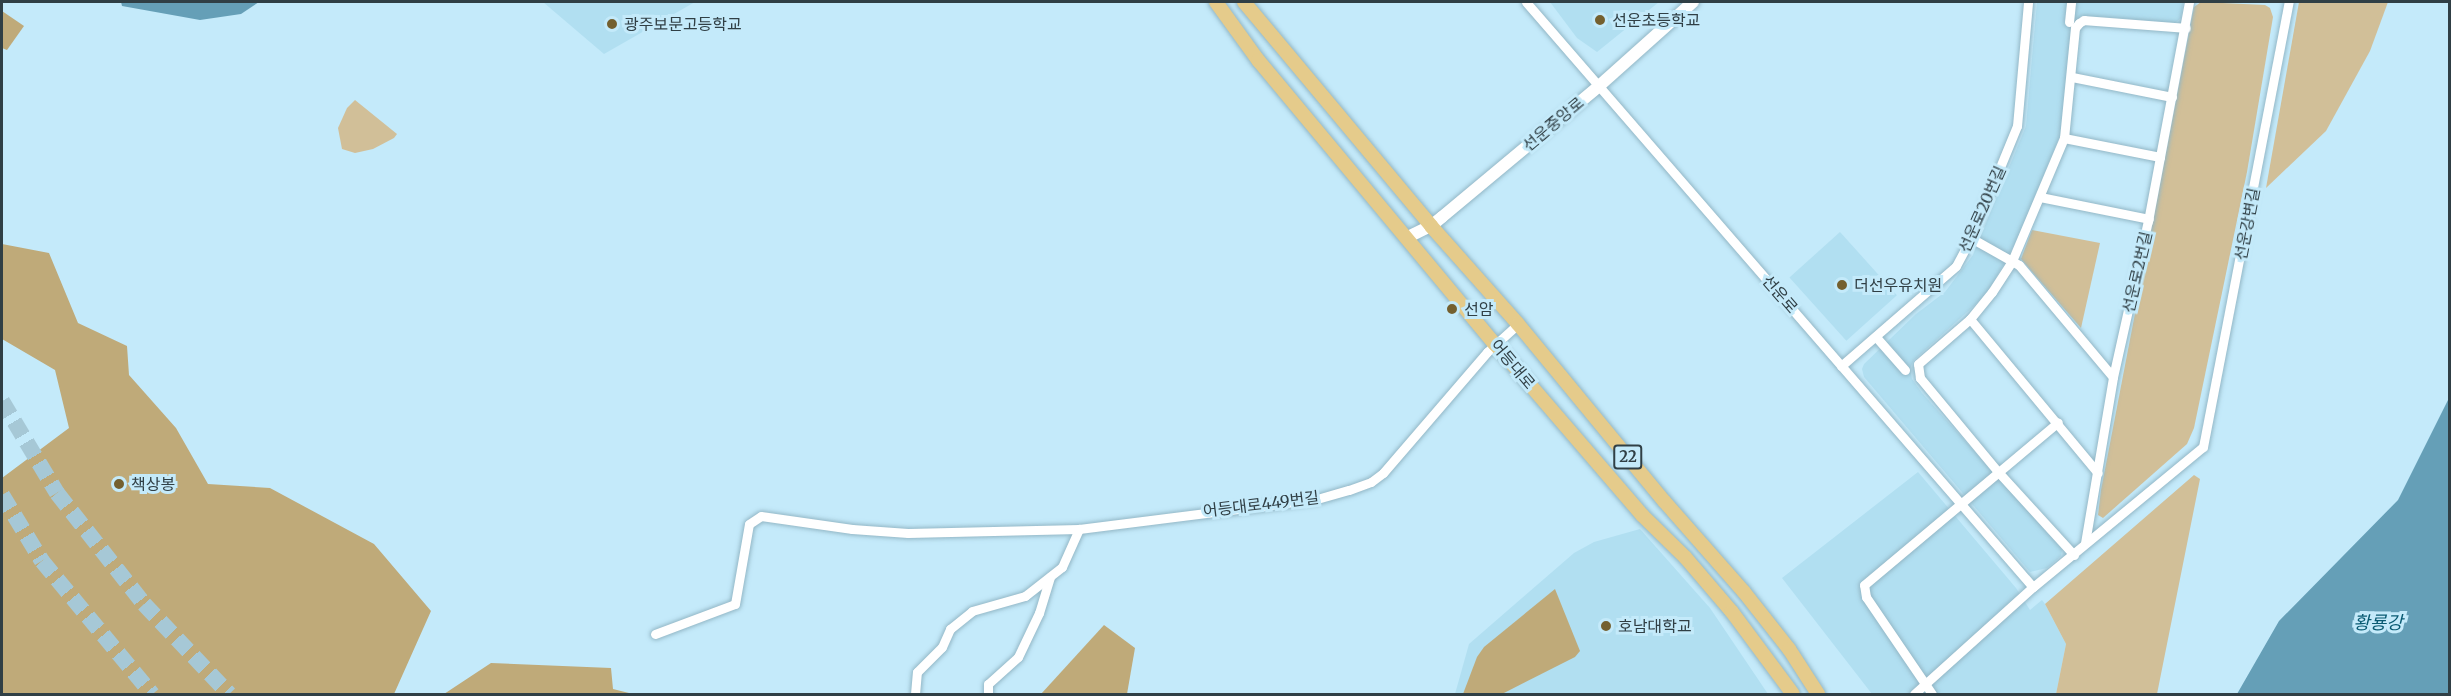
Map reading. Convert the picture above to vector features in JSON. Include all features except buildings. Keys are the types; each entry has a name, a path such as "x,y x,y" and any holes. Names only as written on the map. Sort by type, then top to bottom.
{"main road":[{"name":"어등대로","path":"1216,2 1258,60 1495,344 1642,515 1685,558 1732,612 1792,694"},
{"name":"어등대로","path":"1244,2 1431,226 1518,324 1664,501 1744,592 1789,649 1818,694"}],"street":[{"name":"선운로","path":"1526,2 2033,587"},
{"name":"선운중앙로","path":"1406,238 1431,226 1599,86 1693,2"},
{"name":"선운로20번길","path":"1841,366 1956,266 1971,238 2017,126 2028,2"},
{"path":"2069,22 2071,2"},
{"name":"선운로2번길","path":"2085,543 2114,377 2148,219 2186,28 2189,2"},
{"path":"2282,2 2289,2"},
{"name":"선운강변길","path":"2085,543 2122,516 2204,447 2289,2"},
{"path":"2074,555 1999,473 1920,378 1917,370 1918,364 1970,319 1992,292 2012,261 2064,138 2072,77 2075,28 2084,20 2186,28"},
{"path":"2072,77 2172,97"},
{"path":"2064,138 2160,157"},
{"path":"2040,197 2148,219"},
{"path":"1971,238 2019,264 2114,377"},
{"path":"1970,319 2098,472"},
{"name":"어등대로449번길","path":"655,634 735,604 749,524 761,516 852,529 908,533 1079,529 1317,499 1371,482 1383,473 1495,344 1518,324"},
{"path":"1876,337 1905,370"},
{"path":"1932,694 1866,597 1864,585 2058,422"},
{"path":"915,694 917,672 942,647 950,629 972,611 1025,596 1050,577 1062,567 1079,529"},
{"path":"1914,694 2085,543"},
{"path":"988,694 988,684 1018,657 1039,613 1050,577"}],"shaded area":[{"name":"광주보문고등학교","path":"543,2 695,2 604,54"},
{"name":"선운초등학교","path":"1550,2 1659,2 1597,52 1577,38"},
{"path":"2037,2 2183,3 2181,18 2175,23 2103,17 2074,19 2061,133 2017,240 1987,294 1914,360 1910,368 1912,379 1922,393 2062,549 2061,556 2047,568 2030,572 1864,377 1862,369 1864,364 1916,314 1945,292 1973,255 2026,126"},
{"path":"2201,2 2265,5 2270,8 2273,17 2247,172 2194,428 2187,444 2103,518 2098,515 2101,490 2194,7"},
{"path":"2299,2 2388,2 2370,51 2326,131 2266,188"},
{"path":"2,11 24,26 7,50 2,48"},
{"path":"355,100 397,134 394,138 373,149 355,153 342,149 338,128 347,108"},
{"path":"2032,230 2100,243 2081,328 2021,259"},
{"name":"더선우유치원","path":"1840,232 1897,295 1846,341 1789,278"},
{"path":"2,244 49,253 78,323 127,346 129,375 176,428 208,484 270,488 374,544 431,611 394,694 2,694 2,478 69,428 55,370 2,339"},
{"path":"1918,472 2016,588 2030,610 2042,600 2045,604 2066,644 2056,694 1872,694 1782,578"},
{"path":"2194,475 2200,479 2157,694 2056,694 2066,644 2045,604"},
{"name":"호남대학교","path":"1640,529 1710,608 1768,694 1455,694 1469,644 1574,553 1594,542"},
{"path":"1555,589 1580,651 1575,657 1502,694 1463,694 1477,657 1484,647"},
{"path":"1104,625 1135,648 1127,694 1041,694"},
{"path":"491,663 611,668 613,689 633,694 444,694"}],"water":[{"path":"121,2 259,2 241,14 200,20 122,6"},
{"name":"황룡강","path":"2449,398 2449,694 2237,694 2279,621 2398,500"}],"tunnel":[{"path":"2,401 57,493 144,604 229,694"},
{"path":"2,495 42,561 152,694"}],"place":[{"name":"선운초등학교","path":"1600,20"},
{"name":"광주보문고등학교","path":"612,24"},
{"name":"더선우유치원","path":"1842,285"},
{"name":"선암","path":"1452,309"},
{"name":"책상봉","path":"119,484"},
{"name":"호남대학교","path":"1606,626"}]}
